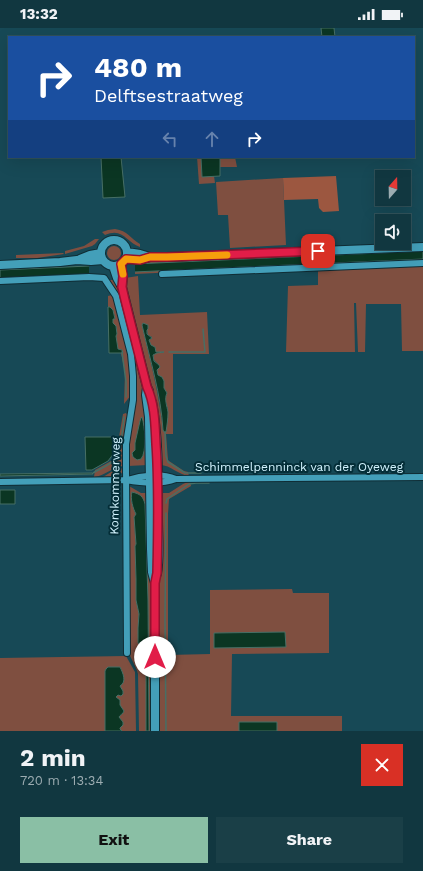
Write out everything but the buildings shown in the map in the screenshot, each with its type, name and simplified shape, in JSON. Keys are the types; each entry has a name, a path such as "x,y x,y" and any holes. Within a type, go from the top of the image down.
{"main road":[{"path":"0,265 77,260 116,263 140,254 150,257 167,257 423,247"},
{"path":"116,263 147,387 151,394 155,418 154,479 157,573 155,583 155,731"}],"street":[{"path":"162,274 423,263"},
{"name":"Komkommerweg","path":"0,281 81,277 104,278 116,296 131,354 133,376 133,400 126,444 127,653"},
{"name":"Schimmelpenninck van der Oyeweg","path":"0,482 126,480 137,477 169,482 176,479 423,477"}],"shaded area":[{"path":"321,28 334,28 335,36 322,36"},
{"path":"101,158 121,158 125,197 103,198"},
{"path":"197,158 201,158 202,177 214,176 215,183 199,184"},
{"path":"201,158 220,158 220,176 202,177"},
{"path":"220,158 235,158 237,167 220,167"},
{"path":"336,176 339,211 323,212 319,208 318,199 284,200 283,178"},
{"path":"283,178 286,245 230,248 228,215 218,215 216,182"},
{"path":"115,229 126,233 140,244 140,247 120,234 111,233 105,235 102,232"},
{"path":"95,239 99,239 92,246 65,254 65,251 84,246"},
{"path":"114,246 119,248 121,253 119,258 114,260 109,258 107,253 109,248"},
{"path":"423,251 135,264 135,262"},
{"path":"423,251 423,259 0,278 0,270"},
{"path":"64,254 37,258 16,258 16,255"},
{"path":"423,259 423,261 135,274 135,272"},
{"path":"423,265 423,351 402,351 401,304 366,304 365,352 358,352 356,303 354,303 355,352 286,352 288,286 318,285 318,271"},
{"path":"138,276 140,315 207,312 209,354 173,354 173,434 166,434 168,460 184,471 188,472 189,476 181,474 164,465 160,465 153,395 125,278","holes":["143,323 148,329 148,335 152,337 149,340 151,345 156,352 164,352 153,354 154,360 159,365 157,370 158,375 164,382 164,388 167,393 165,398 168,410 163,430 157,390 142,325"]},
{"path":"110,280 115,280 119,291 143,384 146,407 148,465 128,466 128,446 136,400 136,384"},
{"path":"112,295 130,364 131,395 124,404 125,373 121,353 123,353 121,349 118,349 115,336 117,333 116,326 112,319 115,318 113,310 108,307 108,296"},
{"path":"108,307 113,310 115,319 113,319 113,323 116,326 118,349 122,350 123,353 109,353"},
{"path":"143,323 148,325 147,334 152,338 149,340 151,345 155,347 156,352 164,352 153,355 154,361 160,367 157,370 158,375 162,377 164,381 164,388 167,393 166,400 168,415 166,432 163,430 158,390 142,325"},
{"path":"126,413 128,416 123,466 94,477 95,470 113,460 116,454 123,414"},
{"path":"142,417 145,432 145,445 143,456 141,459 137,460 133,457 132,453 135,450 135,443"},
{"path":"85,437 116,437 114,453 108,461 92,470 86,470"},
{"path":"123,468 119,476 103,477 116,469"},
{"path":"0,474 93,474 0,476"},
{"path":"190,481 191,486 169,499 168,655 210,654 210,590 292,589 293,593 329,593 329,653 232,654 231,716 342,716 342,731 277,731 277,722 239,722 239,731 159,731 158,593 160,493 169,493","holes":["285,632 285,647 215,633"]},
{"path":"129,486 141,493 147,493 151,591 152,731 149,731 148,600 145,504 131,501 135,513 136,600 139,614 138,643 140,645 136,656 146,672 146,731 139,731 138,674 129,652"},
{"path":"0,490 15,490 15,504 0,504"},
{"path":"132,492 141,496 145,504 148,600 149,731 146,731 146,672 136,656 140,645 138,643 139,614 136,600 136,544 134,517 136,514 132,503"},
{"path":"285,632 286,647 214,648 214,633"},
{"path":"126,656 135,672 136,731 122,731 120,729 123,725 119,718 121,707 116,697 122,674 120,667 108,667 105,671 105,731 0,731 0,658"},
{"path":"108,667 120,667 124,677 124,680 120,686 123,694 116,697 120,700 120,705 124,711 119,717 123,722 123,725 120,728 122,731 105,731 105,671"},
{"path":"239,722 277,722 277,731 239,731"}],"pier":[{"path":"135,262 135,273 89,275 89,264"}],"waterway":[{"path":"169,352 205,352 203,329"},
{"path":"122,352 126,382 126,397"},
{"path":"93,473 109,464 116,457 121,440 124,417"},
{"path":"165,432 166,456 168,462 185,473 201,473"},
{"path":"166,503 167,499 189,484 209,483"},
{"path":"166,513 166,731"}],"slow traffic":[{"path":"123,274 121,264 126,259 140,260 150,257 227,255"}],"route":[{"path":"155,657 155,583 158,549 155,418 151,394 147,387 122,287 123,276 121,264 126,259 140,260 150,257 318,251"}]}
